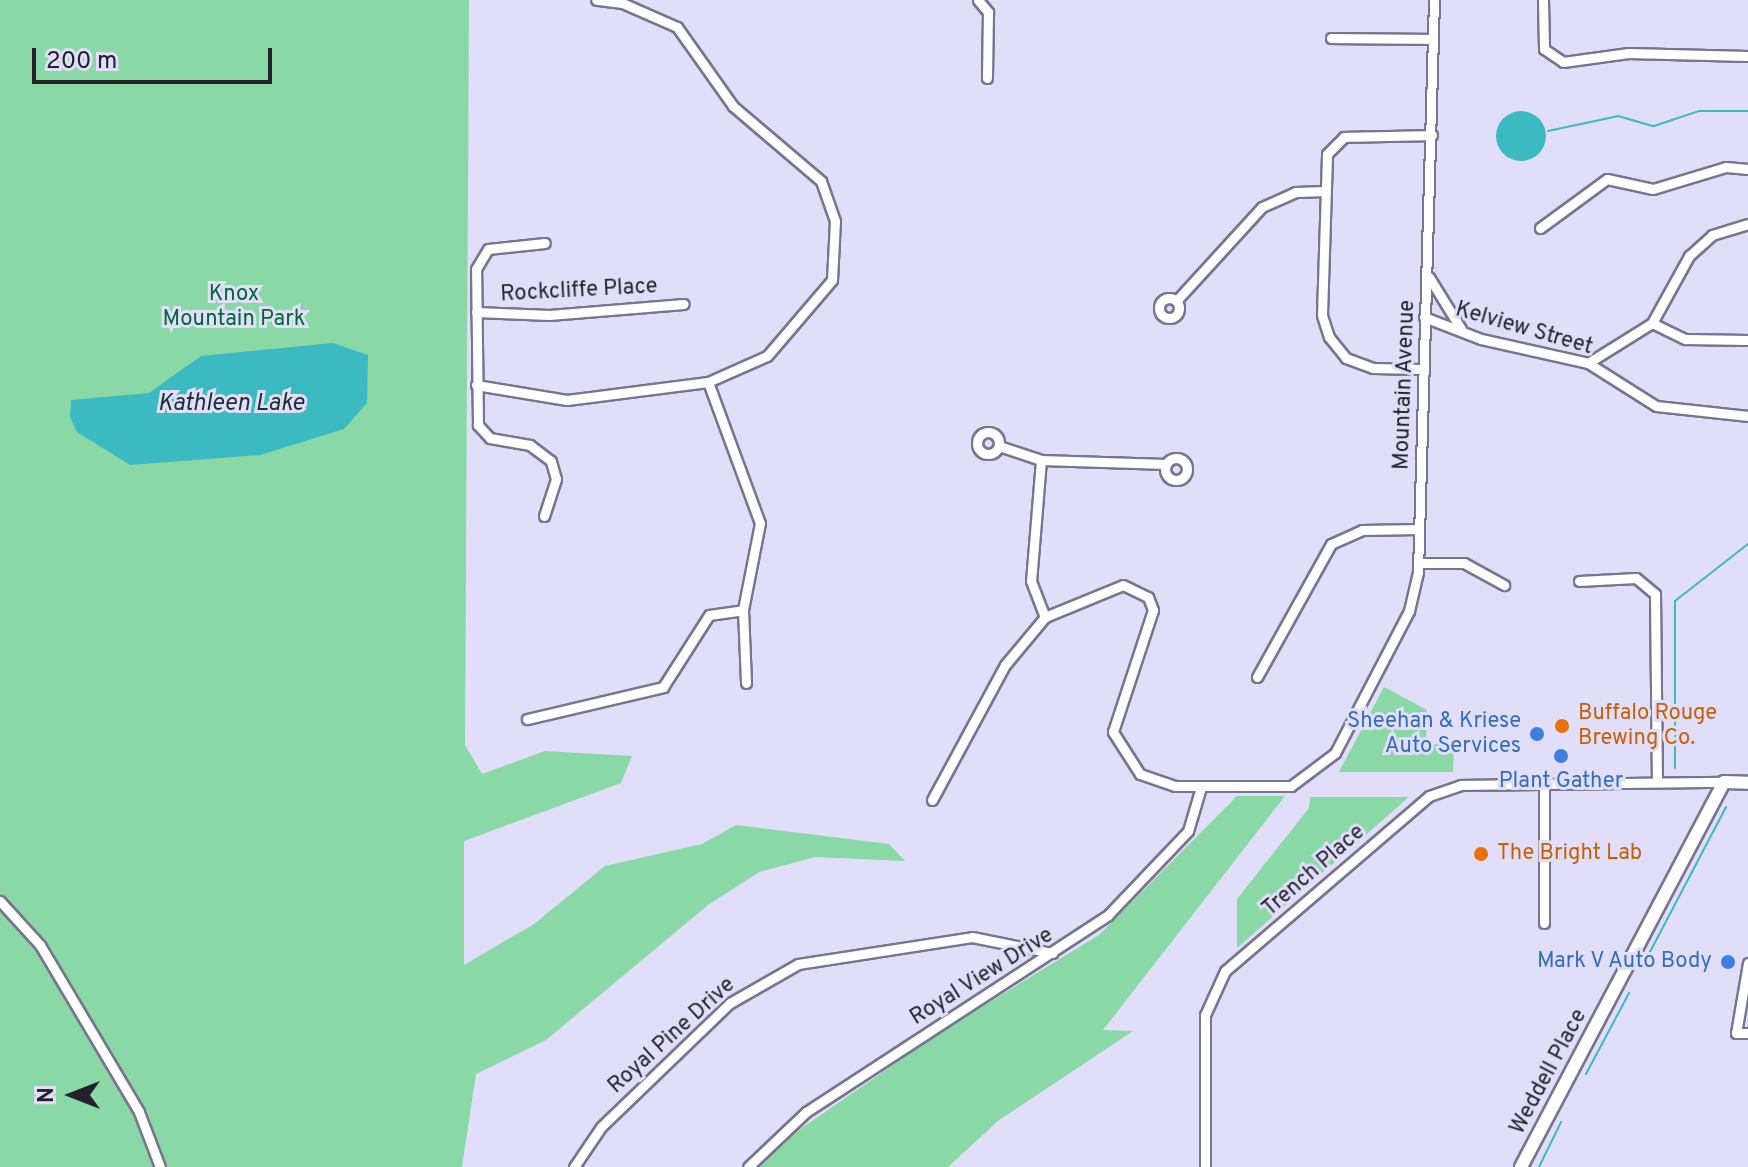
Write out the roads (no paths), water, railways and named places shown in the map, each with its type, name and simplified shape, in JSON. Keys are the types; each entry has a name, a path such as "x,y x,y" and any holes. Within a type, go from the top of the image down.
{"street":[{"path":"476,385 567,400 708,382 767,356 786,340 814,309 837,259 835,221 821,181 749,123 692,40 659,16 623,1 596,0"},
{"path":"978,0 988,12 987,78"},
{"name":"Mountain Avenue","path":"1201,787 1291,786 1335,753 1409,611 1418,563 1420,369 1427,274 1434,0"},
{"path":"1543,0 1544,49 1578,64 1622,54 1748,56"},
{"path":"1331,38 1433,39"},
{"path":"1420,369 1373,368 1346,358 1329,337 1322,315 1327,154 1344,137 1432,135"},
{"path":"1540,228 1607,179 1653,189 1726,167 1748,169"},
{"path":"1177,300 1262,207 1295,192 1326,191"},
{"path":"1588,363 1652,323 1689,256 1712,235 1748,224"},
{"path":"544,516 556,479 551,461 530,445 502,444 483,433 476,385 476,269 488,249 545,243"},
{"path":"1427,274 1462,331"},
{"name":"Rockcliffe Place","path":"476,312 549,315 684,304"},
{"name":"Kelview Street","path":"1424,317 1462,331 1588,363 1656,406 1748,416"},
{"path":"1652,323 1685,339 1748,340"},
{"path":"708,382 760,523 743,610 746,683"},
{"path":"999,446 1041,460 1166,464"},
{"path":"1041,460 1031,581 1045,617"},
{"path":"1257,677 1331,544 1362,530 1419,529"},
{"path":"1418,563 1464,563 1504,585"},
{"path":"1579,581 1636,578 1655,594 1657,782"},
{"path":"932,800 1005,665 1045,617 1123,585 1148,597 1151,625 1125,681 1113,732 1140,774 1156,784 1201,787"},
{"path":"527,719 663,687 709,615 743,610"},
{"path":"1724,782 1748,783"},
{"name":"Trench Place","path":"1205,1167 1205,1015 1237,961 1429,796 1472,785 1724,782"},
{"name":"Weddell Place","path":"1521,1167 1724,782"},
{"path":"1544,784 1544,923"},
{"name":"Royal View Drive","path":"748,1167 806,1112 1108,915 1188,831 1201,787"},
{"path":"0,901 40,945 139,1112 160,1167"},
{"name":"Royal Pine Drive","path":"574,1167 601,1127 730,1003 798,964 972,937 1052,953"},
{"path":"1748,963 1736,1033 1748,1033"}],"water":[{"path":"1521,111 1538,119 1546,136 1538,153 1521,161 1504,153 1496,136 1504,119"},
{"name":"Kathleen Lake","path":"333,343 368,355 367,403 344,429 260,455 130,465 77,432 70,417 71,400 149,393 201,356"}],"waterway":[{"path":"1548,131 1618,116 1654,126 1699,111 1748,111"},
{"path":"1675,768 1675,601 1748,544"},
{"path":"1641,969 1726,807"},
{"path":"1586,1074 1629,993"},
{"path":"1539,1167 1561,1122"}],"place":[{"name":"Buffalo Rouge Brewing Co.","path":"1562,726"},
{"name":"Sheehan & Kriese Auto Services","path":"1537,734"},
{"name":"Plant Gather","path":"1561,756"},
{"name":"The Bright Lab","path":"1481,854"},
{"name":"Mark V Auto Body","path":"1728,962"}],"park label":[{"name":"Knox Mountain Park","path":"234,306"}]}
